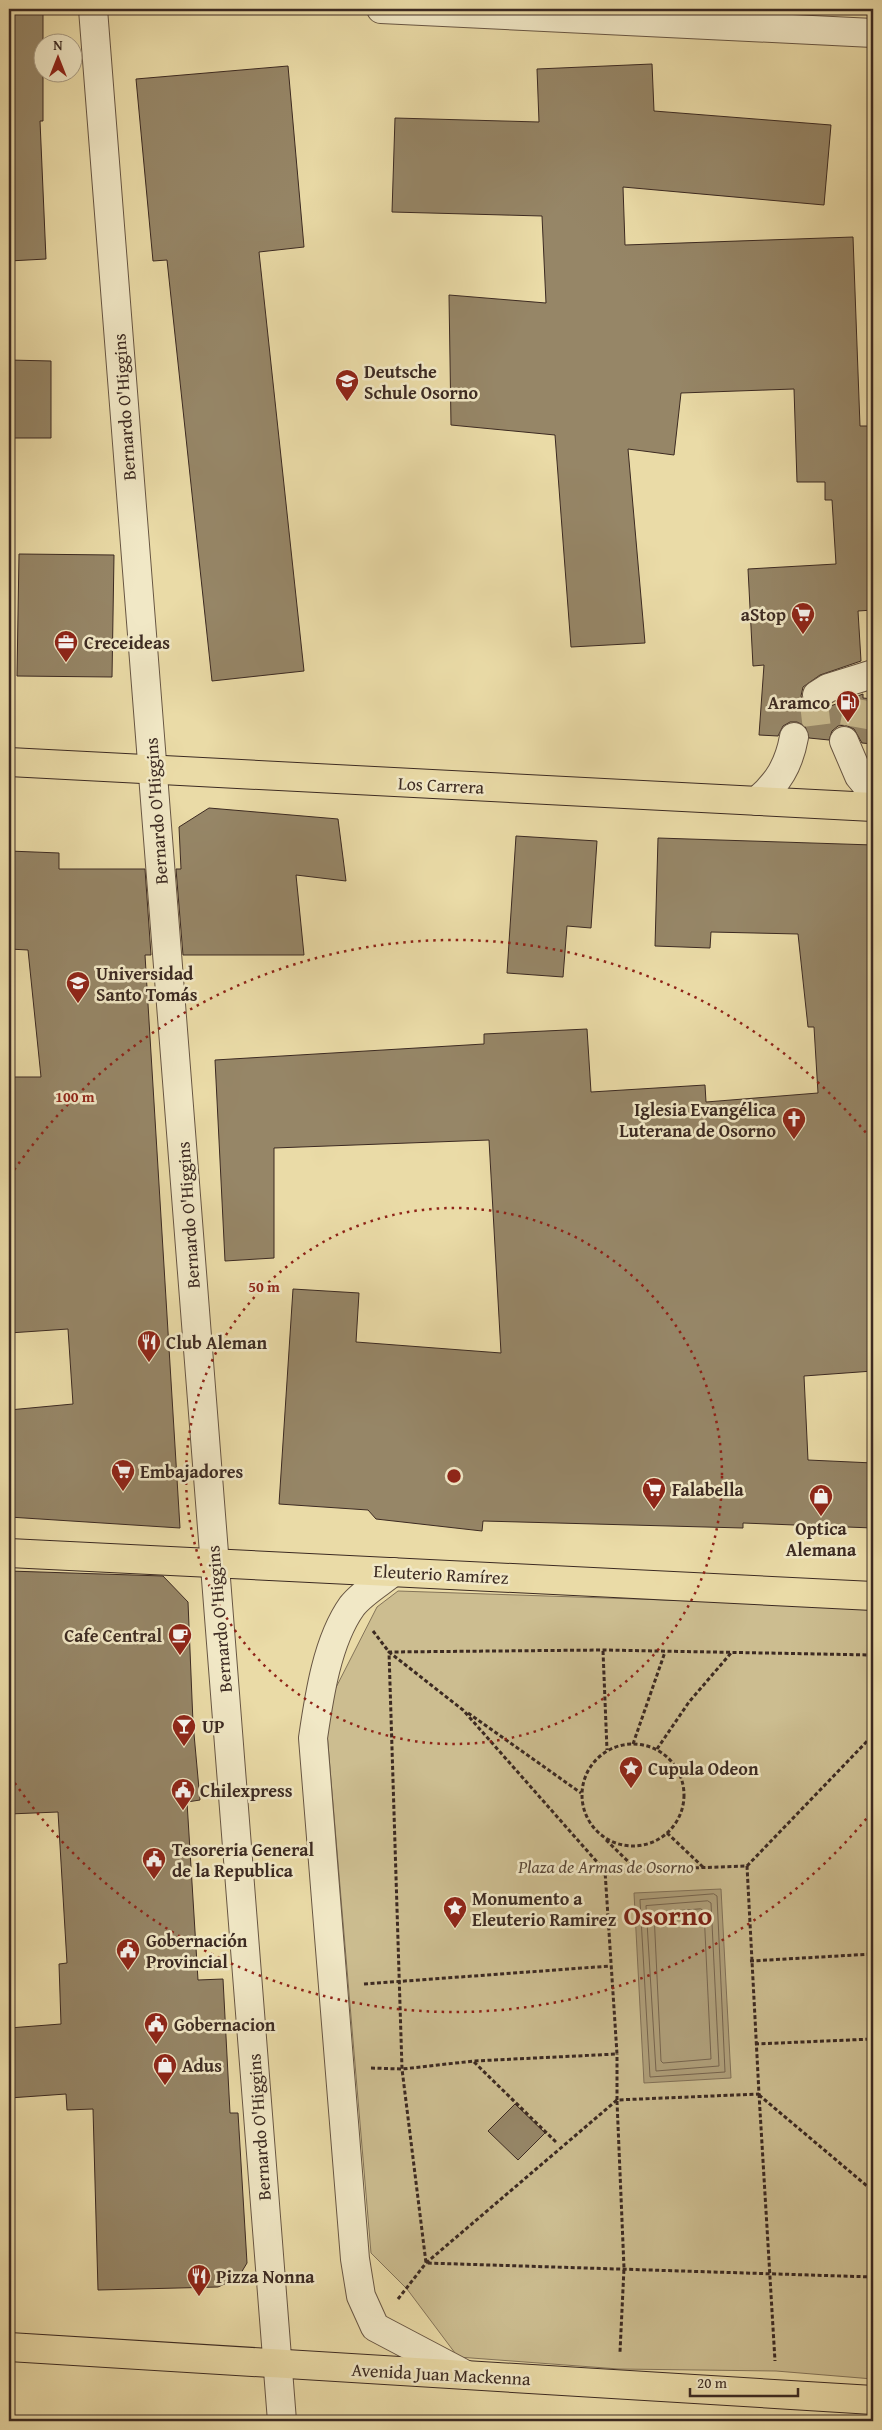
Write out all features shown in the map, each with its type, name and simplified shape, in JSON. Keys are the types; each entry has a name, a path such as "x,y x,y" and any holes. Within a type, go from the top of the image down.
{"main road":[{"name":"Los Carrera","path":"9,762 873,807"},
{"name":"Eleuterio Ramírez","path":"9,1553 873,1596"},
{"name":"Avenida Juan Mackenna","path":"9,2347 873,2400"}],"street":[{"name":"Bernardo O'Higgins","path":"93,9 282,2421"},
{"path":"381,9 873,33"},
{"path":"817,695 828,688 873,674"},
{"path":"757,801 781,776 789,760 794,737"},
{"path":"844,741 859,776 873,793"},
{"path":"393,1572 352,1606 337,1636 320,1688 313,1738 355,2259 361,2296 375,2327 466,2375"}],"path":[{"path":"603,1650 607,1750"},
{"path":"389,1652 603,1650 873,1656"},
{"path":"389,1652 463,1710 581,1793"},
{"path":"389,1652 402,2069 426,2263"},
{"path":"633,1744 664,1652"},
{"path":"657,1749 689,1702 731,1653"},
{"path":"463,1710 605,1871 617,2054 617,2100 624,2268 619,2360"},
{"path":"605,1871 747,1866 873,1735"},
{"path":"604,1838 620,1845 637,1846 654,1842 667,1833 678,1821 684,1805 684,1789 680,1773 670,1759 657,1749 633,1744 607,1750 594,1761 585,1776 581,1793 583,1811 591,1826 637,1870"},
{"path":"667,1833 703,1867"},
{"path":"747,1866 750,1961 776,2371"},
{"path":"750,1961 873,1954"},
{"path":"332,1985 399,1983 610,1966"},
{"path":"755,2044 873,2038"},
{"path":"338,2066 402,2069 474,2061 617,2054"},
{"path":"474,2061 557,2143"},
{"path":"406,2289 426,2263 617,2100 759,2094 873,2190"},
{"path":"426,2263 873,2277"}],"green space":[{"name":"Plaza de Armas de Osorno","path":"398,1591 873,1607 873,2379 776,2371 619,2369 458,2357 407,2289 371,2253 325,1709 377,1607"}],"water":[{"path":"721,1889 731,2078 644,2083 634,1893"}],"building":[{"path":"9,12 43,12 43,32 32,32 32,82 43,82 43,121 40,121 46,259 9,261"},
{"path":"652,64 654,111 831,125 824,205 623,187 625,245 853,237 860,426 870,426 873,610 858,611 861,661 820,675 803,687 801,696 809,709 817,711 863,694 863,698 873,699 873,744 862,743 854,729 845,725 838,726 832,731 829,740 809,738 805,726 797,722 790,722 783,726 778,736 759,735 764,665 753,666 748,569 836,564 832,500 825,500 825,482 797,482 794,389 681,393 674,455 628,449 645,643 571,647 555,435 451,425 449,295 546,303 542,216 392,212 395,118 539,122 537,69"},
{"path":"288,66 304,247 259,252 304,671 212,681 167,260 153,261 136,79"},
{"path":"9,360 51,361 51,438 9,438"},
{"path":"19,554 114,555 112,677 17,676"},
{"path":"209,808 338,819 346,881 296,875 304,955 183,955 176,869 181,869 179,827"},
{"path":"516,836 597,841 591,928 567,926 563,977 507,973"},
{"path":"658,838 873,845 873,1045 870,1045 873,1092 873,1371 804,1376 808,1460 873,1463 873,1528 743,1523 743,1528 483,1521 482,1531 376,1519 368,1510 279,1504 293,1289 359,1293 356,1342 501,1353 489,1140 274,1148 274,1258 225,1261 215,1060 484,1044 484,1034 587,1029 591,1092 705,1085 706,1102 818,1093 814,1027 808,1027 798,934 711,932 710,948 655,946"},
{"path":"9,851 59,853 59,869 145,869 151,955 145,955 180,1528 9,1517 9,1410 73,1404 68,1329 9,1333 9,1208 12,1208 9,1077 41,1077 28,950 9,949"},
{"path":"9,1571 163,1576 188,1602 193,1723 200,1800 187,1802 198,1980 223,1979 230,2113 238,2113 247,2263 238,2278 218,2287 98,2290 93,2109 67,2110 66,2094 9,2098 9,2028 61,2024 59,1964 67,1963 58,1812 9,1814"},
{"path":"515,2104 545,2133 518,2160 488,2131"}],"tunnel":[{"path":"801,713 834,709 873,716"}],"place":[{"name":"Deutsche Schule Osorno","path":"347,402"},
{"name":"aStop","path":"803,635"},
{"name":"Creceideas","path":"66,663"},
{"name":"Aramco","path":"848,723"},
{"name":"Universidad Santo Tomás","path":"78,1004"},
{"name":"Iglesia Evangélica Luterana de Osorno","path":"794,1140"},
{"name":"Club Aleman","path":"149,1363"},
{"name":"Embajadores","path":"123,1492"},
{"name":"Falabella","path":"654,1510"},
{"name":"Optica Alemana","path":"821,1517"},
{"name":"Cafe Central","path":"180,1656"},
{"name":"UP","path":"184,1747"},
{"name":"Cupula Odeon","path":"631,1789"},
{"name":"Chilexpress","path":"183,1811"},
{"name":"Tesoreria General de la Republica","path":"154,1880"},
{"name":"Monumento a Eleuterio Ramirez","path":"455,1929"},
{"name":"Gobernación Provincial","path":"128,1971"},
{"name":"Gobernacion","path":"156,2045"},
{"name":"Adus","path":"165,2086"},
{"name":"Pizza Nonna","path":"199,2297"}],"district":[{"name":"Osorno","path":"668,1914"}]}
